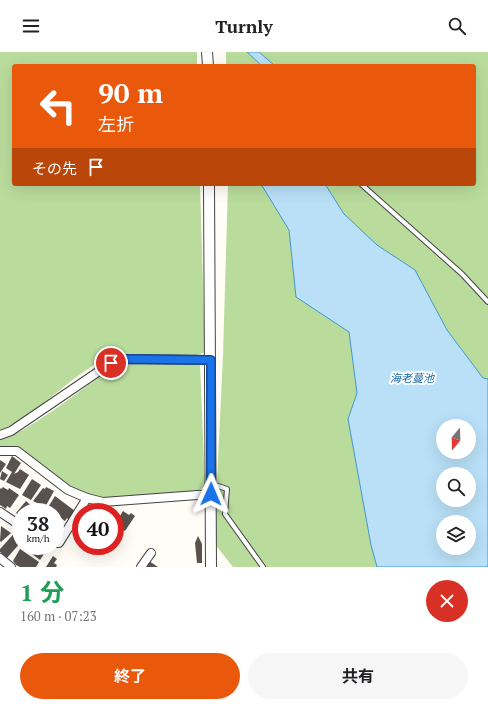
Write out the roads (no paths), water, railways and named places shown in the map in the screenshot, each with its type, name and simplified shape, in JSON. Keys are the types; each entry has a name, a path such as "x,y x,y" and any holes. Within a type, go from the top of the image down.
{"street":[{"path":"207,52 208,64"},
{"path":"209,186 212,489 211,567"},
{"path":"0,435 11,431 111,363 123,359 211,360"},
{"path":"0,450 17,451 68,490 87,498 103,502 212,489"},
{"path":"64,535 87,498"},
{"path":"0,512 12,520"},
{"path":"141,567 151,553"},
{"path":"0,558 11,567"}],"lane":[{"path":"363,186 462,274 488,302"},
{"path":"212,489 227,489 225,514 263,567"}],"water":[{"path":"247,52 259,52 273,64 260,64"},
{"name":"海老蔓池","path":"262,186 326,186 344,214 377,245 415,270 447,330 483,378 488,379 488,567 377,567 371,545 348,419 357,393 349,332 296,297 289,230"}]}
